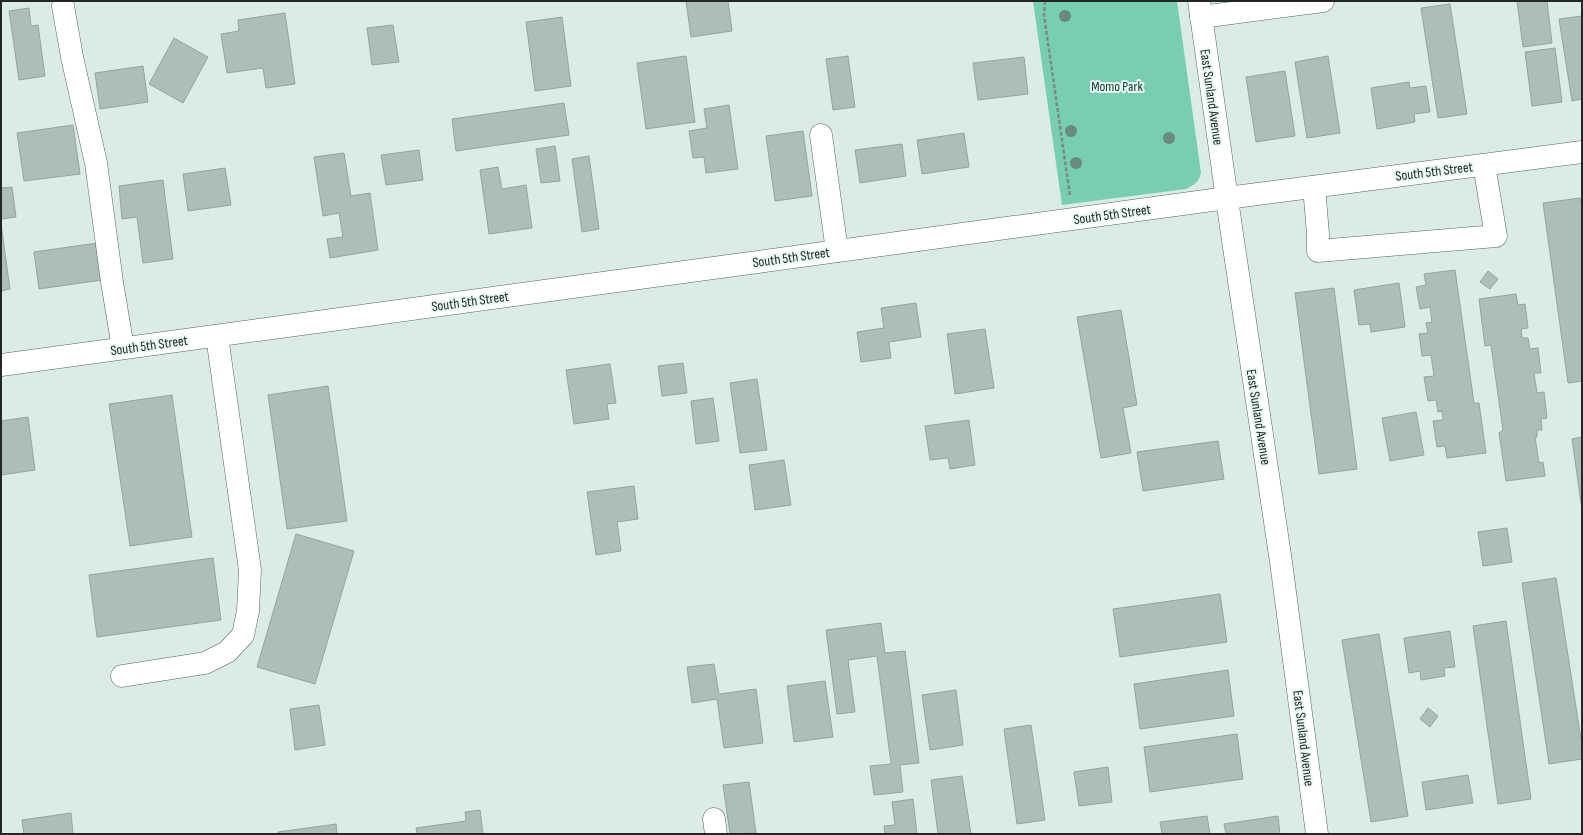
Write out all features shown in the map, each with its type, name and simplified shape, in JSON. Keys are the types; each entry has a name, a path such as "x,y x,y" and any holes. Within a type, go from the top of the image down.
{"street":[{"path":"1200,9 1323,1"},
{"path":"64,6 72,57 96,163 112,282 123,348"},
{"name":"East Sunland Avenue","path":"1200,9 1226,198 1281,562 1317,834"},
{"path":"821,135 837,251"},
{"name":"South 5th Street","path":"1,365 1226,198 1582,152"},
{"path":"1314,187 1318,251 1496,236 1484,165"},
{"path":"122,676 205,663 227,652 243,636 248,611 250,570 217,336"}],"path":[{"path":"1045,1 1044,15 1071,200"}],"green space":[{"name":"Momo Park","path":"1033,1 1177,1 1201,173 1196,183 1186,189 1062,205"}],"building":[{"path":"686,1 728,1 732,31 691,37"},
{"path":"1517,1 1547,1 1552,43 1523,47"},
{"path":"1450,4 1467,114 1438,118 1421,8"},
{"path":"29,8 31,26 38,25 45,76 19,80 9,11"},
{"path":"285,13 295,84 266,88 263,68 227,73 221,34 239,31 238,20"},
{"path":"1582,16 1582,99 1572,101 1559,19"},
{"path":"562,17 571,86 535,91 526,22"},
{"path":"393,25 399,62 372,65 367,28"},
{"path":"174,38 208,57 183,103 149,84"},
{"path":"1555,48 1562,102 1532,106 1525,52"},
{"path":"686,56 695,122 646,129 637,63"},
{"path":"848,56 855,107 833,110 826,59"},
{"path":"1328,56 1340,133 1307,138 1295,62"},
{"path":"1024,57 1028,94 978,100 973,63"},
{"path":"143,66 148,102 100,109 95,73"},
{"path":"1285,71 1295,136 1256,142 1246,77"},
{"path":"1409,82 1410,88 1426,86 1430,112 1414,114 1415,122 1377,129 1371,88"},
{"path":"564,103 569,135 456,151 452,119"},
{"path":"729,105 738,169 706,173 704,157 693,158 689,131 707,128 704,109"},
{"path":"73,125 80,174 24,181 17,133"},
{"path":"803,131 812,196 775,201 766,136"},
{"path":"964,133 969,167 922,174 917,140"},
{"path":"902,144 906,176 860,183 855,150"},
{"path":"555,146 560,181 541,183 536,149"},
{"path":"419,150 423,180 386,185 381,155"},
{"path":"344,153 351,196 370,193 378,250 330,258 327,239 343,237 339,213 323,216 314,157"},
{"path":"589,156 599,229 582,232 572,159"},
{"path":"498,167 502,189 526,185 532,228 489,234 480,170"},
{"path":"225,168 231,205 188,211 183,174"},
{"path":"163,180 173,259 143,263 137,217 122,219 119,186"},
{"path":"12,187 16,217 1,219 1,188"},
{"path":"1580,198 1582,210 1582,381 1568,383 1543,203"},
{"path":"1,224 10,289 1,291"},
{"path":"97,243 102,280 39,289 34,252"},
{"path":"1455,270 1474,403 1479,403 1486,453 1447,458 1445,446 1437,447 1433,421 1443,420 1442,411 1438,412 1436,400 1428,401 1424,377 1434,376 1431,355 1422,356 1419,334 1428,333 1426,323 1432,322 1430,307 1420,309 1416,287 1426,285 1424,274"},
{"path":"1488,271 1498,279 1490,289 1480,282"},
{"path":"1399,283 1405,327 1371,332 1370,324 1359,325 1354,290"},
{"path":"1334,288 1357,469 1319,474 1295,293"},
{"path":"1516,294 1518,305 1525,304 1528,328 1521,329 1522,338 1528,338 1530,349 1538,348 1541,373 1534,373 1537,393 1544,392 1547,418 1541,419 1542,430 1537,430 1537,437 1535,437 1539,463 1543,462 1545,476 1506,481 1499,433 1503,430 1491,345 1485,346 1479,299"},
{"path":"916,303 921,337 889,342 891,358 861,362 857,332 884,328 881,308"},
{"path":"1121,310 1137,405 1123,408 1131,453 1101,458 1077,317"},
{"path":"985,329 994,388 955,394 947,334"},
{"path":"683,363 687,393 662,396 658,366"},
{"path":"610,364 616,403 607,404 609,419 574,424 566,370"},
{"path":"757,379 767,450 740,453 730,383"},
{"path":"328,386 347,521 287,529 268,395"},
{"path":"172,395 192,537 130,546 109,404"},
{"path":"713,398 719,441 696,444 691,401"},
{"path":"1416,412 1424,455 1390,461 1382,418"},
{"path":"28,417 35,470 1,475 1,421"},
{"path":"969,420 975,465 950,469 948,458 930,460 925,426"},
{"path":"1582,437 1582,510 1572,439"},
{"path":"1218,441 1224,479 1143,491 1137,452"},
{"path":"784,460 791,505 755,510 749,465"},
{"path":"634,486 638,519 617,522 621,551 596,555 587,492"},
{"path":"1507,528 1512,562 1483,566 1478,532"},
{"path":"296,534 354,551 315,684 257,667"},
{"path":"213,558 221,620 97,637 89,575"},
{"path":"1556,578 1582,746 1582,759 1549,764 1522,583"},
{"path":"1220,594 1227,642 1120,657 1113,609"},
{"path":"1506,621 1531,799 1498,804 1473,626"},
{"path":"881,623 885,653 905,651 919,763 900,765 903,792 874,795 870,766 891,764 877,656 848,660 855,712 837,714 826,630"},
{"path":"1450,631 1455,667 1444,668 1445,676 1421,680 1420,671 1409,673 1404,638"},
{"path":"1379,634 1408,816 1371,822 1342,640"},
{"path":"714,664 719,694 756,689 763,743 724,748 717,699 692,703 687,667"},
{"path":"1228,670 1234,716 1140,729 1134,684"},
{"path":"825,681 833,737 794,742 787,686"},
{"path":"956,690 963,745 930,750 922,695"},
{"path":"319,705 325,745 295,750 290,709"},
{"path":"1428,708 1438,716 1430,727 1420,719"},
{"path":"1031,725 1045,820 1017,824 1004,729"},
{"path":"1237,734 1243,779 1150,792 1144,747"},
{"path":"1108,767 1112,802 1079,806 1074,772"},
{"path":"1468,775 1473,803 1426,810 1422,782"},
{"path":"962,776 971,834 938,834 931,780"},
{"path":"749,782 756,833 730,834 723,785"},
{"path":"913,799 917,834 885,834 884,826 895,825 892,802"},
{"path":"480,810 483,834 417,834 416,828 466,821 465,812"},
{"path":"71,813 73,834 24,834 22,820"},
{"path":"1207,816 1210,834 1162,834 1160,822"},
{"path":"1278,816 1280,834 1226,834 1224,824"},
{"path":"336,824 337,834 278,834 278,832"}]}
